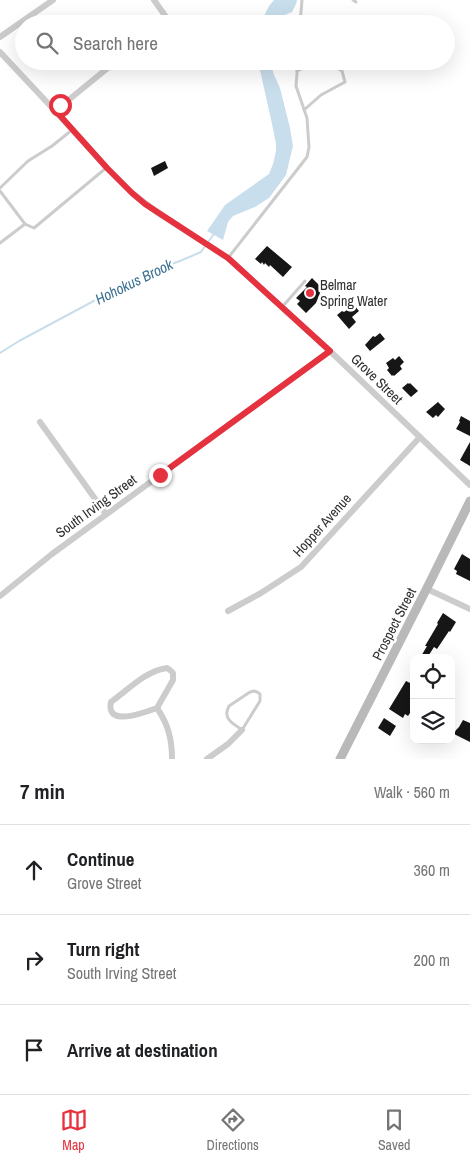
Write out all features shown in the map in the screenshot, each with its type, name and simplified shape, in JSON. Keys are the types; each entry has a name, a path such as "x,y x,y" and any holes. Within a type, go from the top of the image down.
{"main road":[{"name":"Prospect Street","path":"340,759 470,500"}],"street":[{"path":"32,15 53,0"},
{"path":"154,0 165,15"},
{"path":"0,37 15,27"},
{"name":"Grove Street","path":"0,52 15,68"},
{"name":"Grove Street","path":"17,70 132,193 145,204 228,258 330,351 470,485"},
{"path":"55,110 106,70"},
{"name":"South Irving Street","path":"0,596 52,554 330,351"},
{"path":"40,422 106,514"},
{"name":"Hopper Avenue","path":"228,611 301,567 420,437"},
{"path":"427,589 470,609"},
{"path":"167,668 173,673 173,680 157,708 128,717 115,715 110,708 111,702 144,677 167,668"},
{"path":"157,708 167,725 170,735 172,759"},
{"path":"206,759 228,744 242,730"}],"lane":[{"path":"301,15 302,0"},
{"path":"228,258 307,156 309,147 307,118 296,86 297,72 301,70"},
{"path":"304,110 321,95 345,82 342,70"},
{"path":"72,130 52,146 28,161 0,190 24,224 34,228 107,168"},
{"path":"0,243 24,224"},
{"path":"282,307 305,281"},
{"path":"250,692 257,692 261,698 260,701 242,730 227,718 227,710 229,706 250,692"}],"water":[{"path":"274,0 297,0 292,12 285,15 264,15"},
{"path":"260,70 273,70 280,88 290,128 293,146 286,175 269,198 255,207 233,216 228,222 223,240 207,231 225,205 269,174 273,164 276,144"}],"building":[{"path":"165,161 168,168 154,176 151,168"},
{"path":"267,246 292,267 283,277 270,265 269,267 262,262 261,264 255,259"},
{"name":"Belmar Spring Water","path":"312,278 322,288 316,303 306,313 297,304 300,301 296,298 307,287 305,286"},
{"path":"354,305 359,311 352,317 356,322 349,329 337,315"},
{"path":"380,333 385,339 370,351 365,345 373,336 375,337"},
{"path":"399,356 404,362 400,366 402,369 392,376 387,370 389,368 386,363 393,358 395,360"},
{"path":"408,383 418,391 411,397 402,388"},
{"path":"438,402 445,409 438,417 436,415 433,418 426,412"},
{"path":"461,416 470,421 470,436 456,429"},
{"path":"470,442 470,466 460,460"},
{"path":"462,554 470,559 470,581 456,574 457,571 454,569"},
{"path":"443,613 456,622 437,649 434,647 430,654 422,654 438,624"},
{"path":"406,681 410,683 410,713 408,716 405,714 403,718 389,709"},
{"path":"384,718 396,726 390,736 378,728"},
{"path":"463,720 470,723 470,742 455,734"}],"waterway":[{"name":"Hohokus Brook","path":"208,242 214,234"},
{"name":"Hohokus Brook","path":"0,353 146,273 201,252 205,246"}],"place":[{"name":"Belmar Spring Water","path":"310,293"}],"route":[{"path":"60,105 55,110 132,193 145,204 228,258 330,351 160,475"}]}
